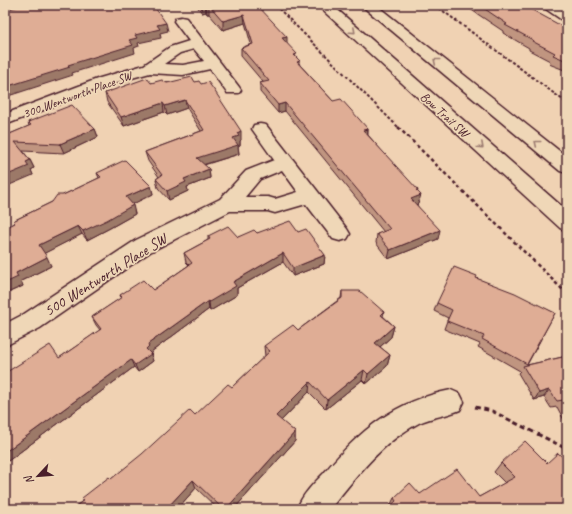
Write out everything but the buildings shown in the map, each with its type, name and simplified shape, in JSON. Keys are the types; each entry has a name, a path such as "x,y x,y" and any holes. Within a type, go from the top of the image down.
{"main road":[{"name":"Bow Trail SW","path":"324,5 567,223"},
{"path":"368,5 567,167"},
{"path":"547,5 567,17"}],"street":[{"path":"181,20 232,90"},
{"name":"300 Wentworth Place SW","path":"149,68 169,53 198,43"},
{"name":"300 Wentworth Place SW","path":"5,120 105,81 149,68 183,70 213,64"},
{"path":"260,129 340,234"},
{"name":"500 Wentworth Place SW","path":"5,336 32,321 143,246 227,204 253,175 284,162"},
{"name":"500 Wentworth Place SW","path":"227,204 268,204 275,206 310,195"},
{"path":"311,509 364,448 386,430 412,414 438,403 451,402"}],"path":[{"path":"275,5 567,294"},
{"path":"435,5 567,103"},
{"path":"451,402 492,411 567,449"}]}
